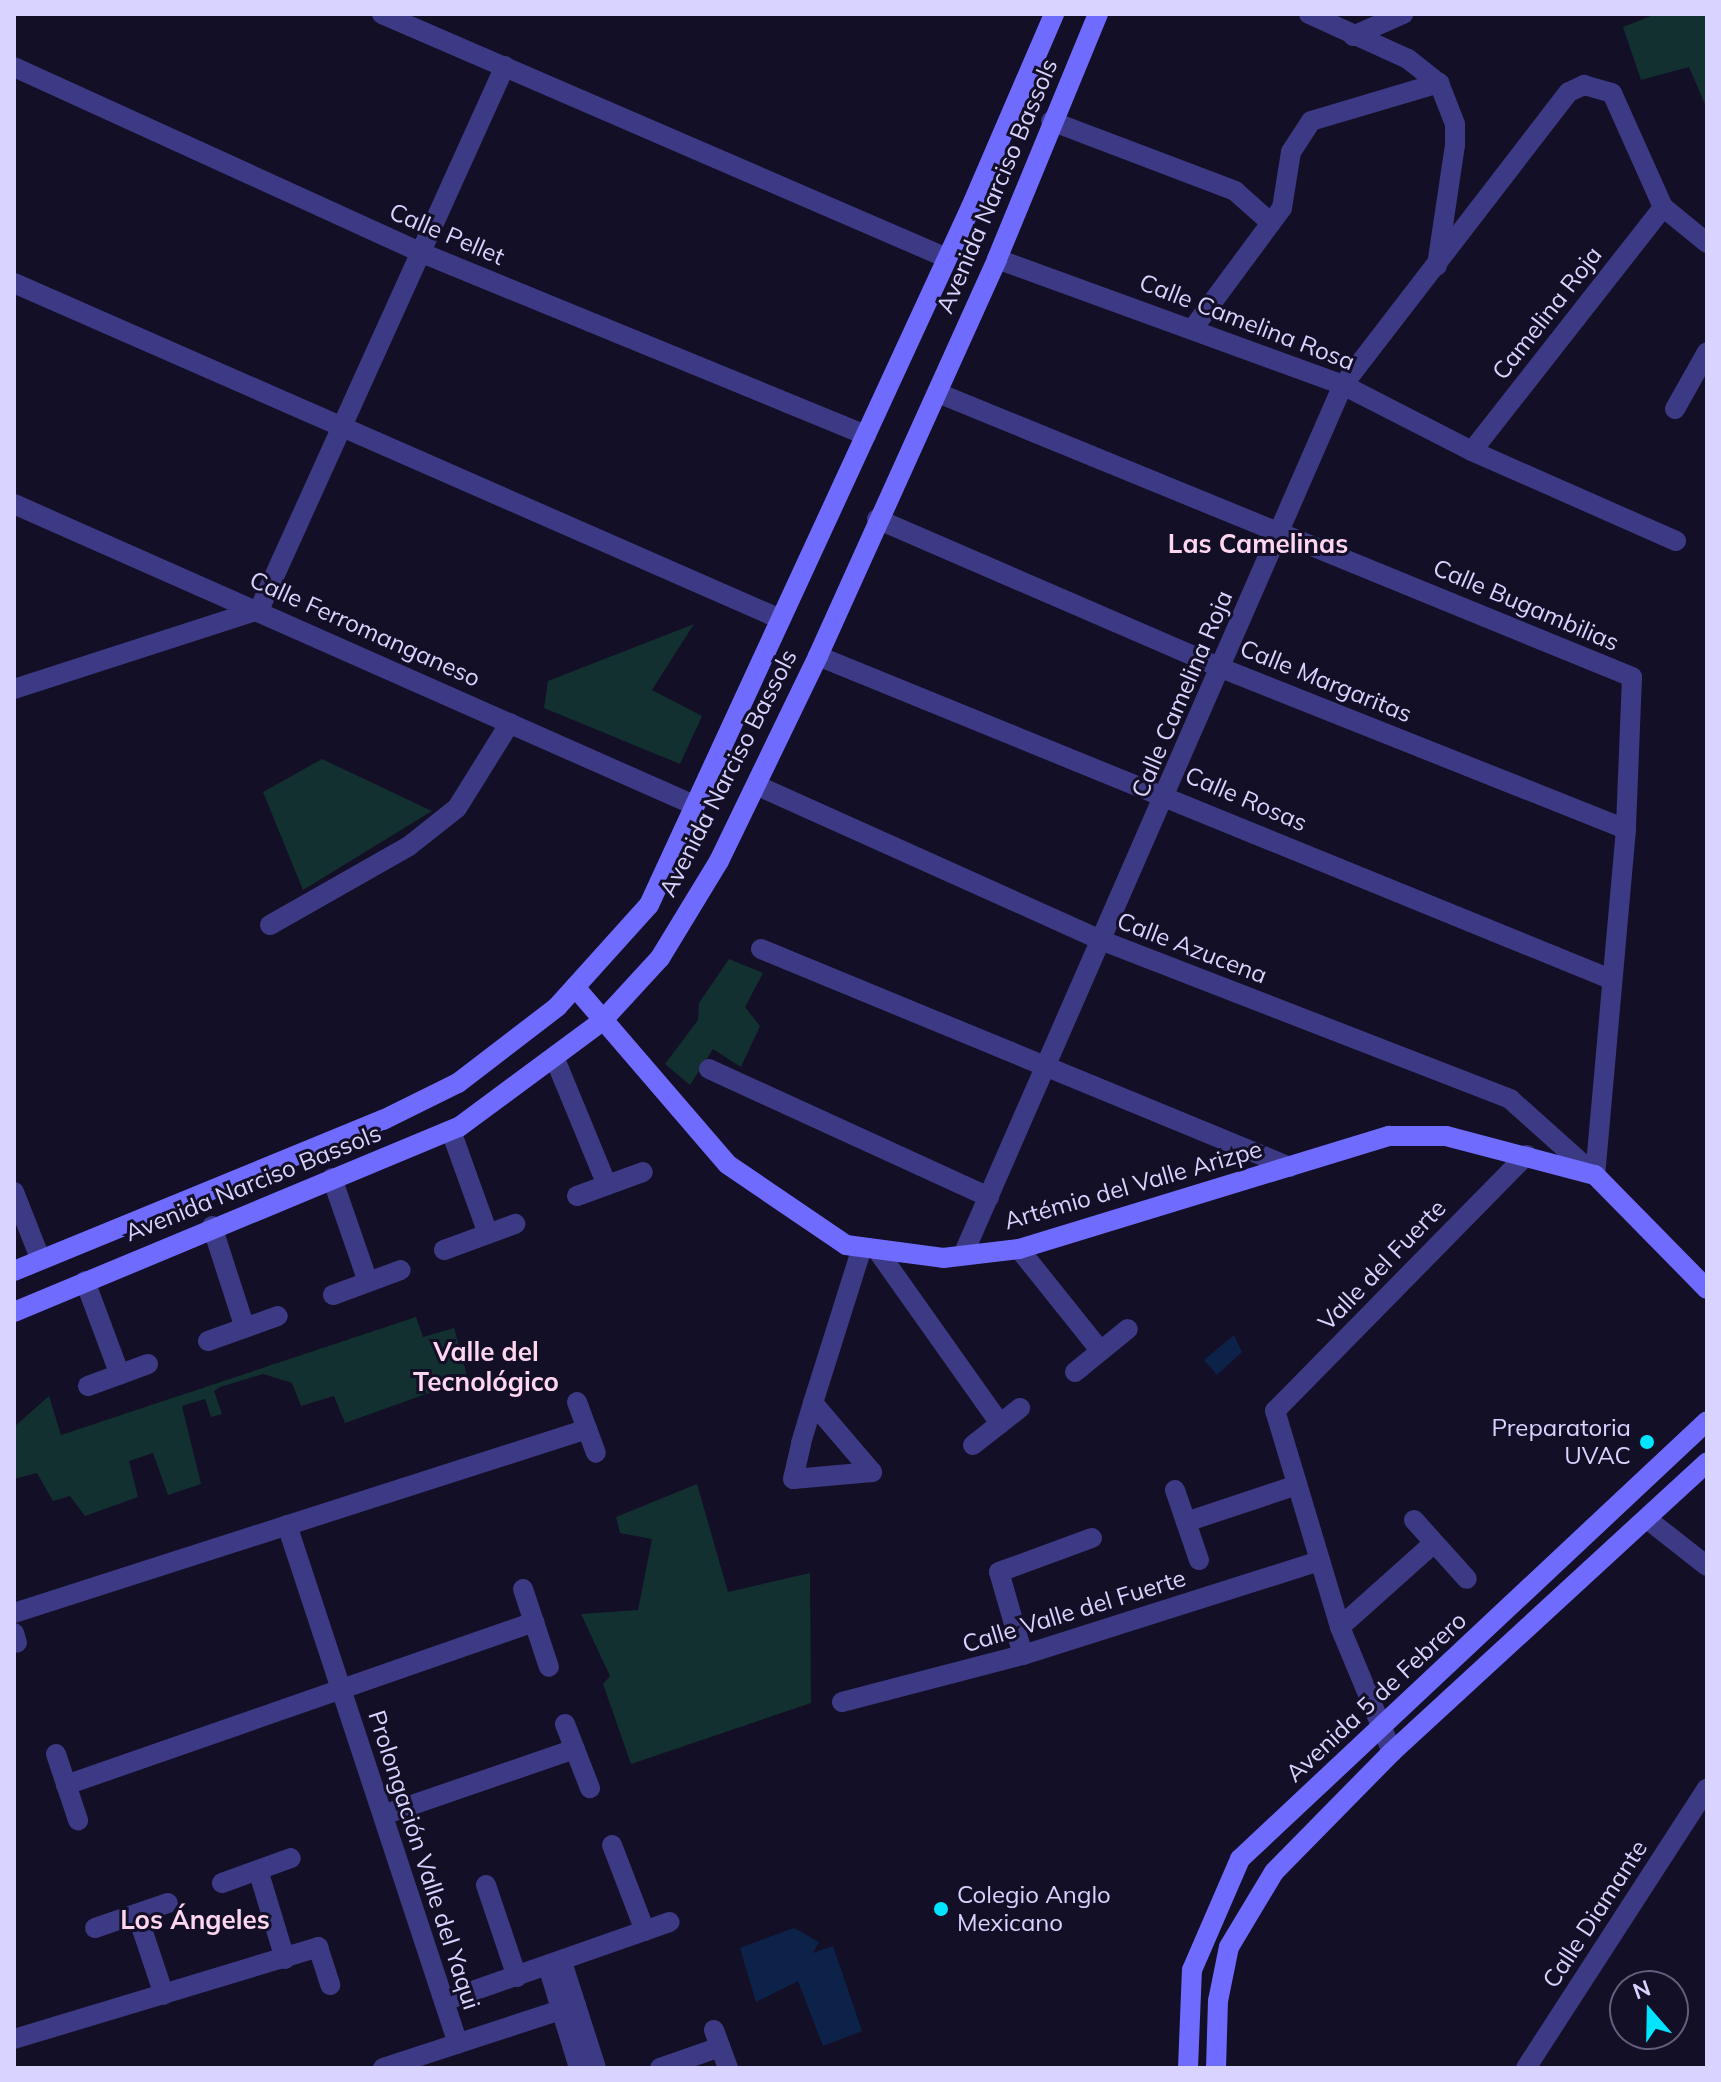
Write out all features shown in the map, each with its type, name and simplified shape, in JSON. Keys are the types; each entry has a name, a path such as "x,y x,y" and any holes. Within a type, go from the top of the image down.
{"street":[{"path":"382,14 947,258"},
{"name":"Avenida Narciso Bassols","path":"14,1271 383,1120 458,1083 575,987 649,905 947,258 1054,14"},
{"name":"Avenida Narciso Bassols","path":"14,1312 212,1226 451,1131 555,1059 602,1021 660,958 756,785 818,656 877,519 938,393 997,259 1051,121 1098,14"},
{"path":"1309,14 1408,59 1439,83 1455,124 1455,145 1436,270"},
{"path":"1353,36 1403,14"},
{"path":"14,689 259,610 344,429 505,66"},
{"name":"Calle Pellet","path":"14,67 422,253 866,435"},
{"path":"1194,327 1282,208 1291,152 1311,121 1415,96 1439,83"},
{"name":"Calle Camelina Roja","path":"963,1255 1049,1067 1343,385 1436,270 1569,92 1584,85 1612,93 1663,207"},
{"path":"1051,121 1248,197 1271,223"},
{"path":"1663,207 1707,243"},
{"name":"Camelina Roja","path":"1472,451 1663,207"},
{"name":"Calle Camelina Rosa","path":"997,259 1194,327 1343,385 1472,451 1676,541"},
{"path":"14,283 780,619"},
{"path":"1675,409 1707,352"},
{"name":"Calle Bugambilias","path":"938,393 1632,677 1626,829 1608,978 1595,1175"},
{"name":"Calle Ferromanganeso","path":"14,504 694,805"},
{"name":"Calle Margaritas","path":"877,519 1221,668 1626,829"},
{"name":"Calle Rosas","path":"818,656 1167,794 1608,978"},
{"path":"270,925 409,846 457,808 510,723"},
{"name":"Calle Azucena","path":"756,785 1103,941 1510,1099 1595,1175"},
{"path":"761,949 1290,1167"},
{"name":"Artémio del Valle Arizpe","path":"575,987 727,1164 790,1212 870,1249 963,1255 1019,1249 1389,1136 1446,1136 1595,1175 1707,1289"},
{"path":"555,1059 607,1185"},
{"path":"709,1069 989,1197"},
{"path":"451,1131 488,1234"},
{"name":"Valle del Fuerte","path":"1297,1485 1275,1411 1527,1155"},
{"path":"577,1196 643,1172"},
{"path":"332,1178 368,1282"},
{"path":"14,1192 40,1258"},
{"path":"444,1250 515,1224"},
{"path":"212,1226 245,1328"},
{"path":"813,1403 870,1249"},
{"path":"870,1249 1000,1424"},
{"path":"1019,1249 1100,1350"},
{"path":"333,1295 401,1270"},
{"path":"85,1281 120,1375"},
{"path":"208,1341 278,1316"},
{"path":"1075,1372 1128,1329"},
{"path":"88,1386 148,1364"},
{"path":"577,1402 596,1453"},
{"path":"973,1445 1020,1408"},
{"name":"Avenida 5 de Febrero","path":"1188,2068 1192,1970 1240,1859 1707,1421"},
{"path":"14,1613 587,1429"},
{"path":"1216,2068 1218,2001 1229,1947 1274,1872 1392,1752 1707,1462"},
{"path":"1186,1522 1297,1485 1340,1627 1392,1752"},
{"path":"1175,1490 1199,1560"},
{"path":"1647,1519 1707,1566"},
{"path":"1414,1520 1467,1579"},
{"name":"Prolongación Valle del Yaqui","path":"287,1525 458,2044"},
{"path":"1023,1655 999,1572 1092,1538"},
{"path":"1340,1627 1434,1543"},
{"name":"Calle Valle del Fuerte","path":"842,1702 1023,1655 1319,1561"},
{"path":"523,1589 549,1667"},
{"name":"Prolongación Valle del Yaqui","path":"66,1785 341,1692 534,1622"},
{"path":"565,1724 590,1788"},
{"path":"383,1815 575,1749"},
{"path":"56,1754 78,1820"},
{"name":"Calle Diamante","path":"1526,2068 1707,1788"},
{"path":"612,1845 645,1931"},
{"path":"222,1883 291,1858"},
{"path":"258,1870 285,1959"},
{"path":"486,1885 517,1977"},
{"path":"95,1928 168,1903"},
{"path":"137,1914 164,1995"},
{"path":"444,2001 670,1922"},
{"path":"14,2039 318,1947 330,1985"},
{"path":"555,1964 569,2007 596,2068"},
{"path":"383,2068 569,2007"},
{"path":"569,2007 579,2068"},
{"path":"660,2068 717,2038 728,2068"}],"green space":[{"path":"1656,14 1707,14 1707,109 1689,67 1641,80 1623,27"},
{"path":"694,624 652,690 702,716 680,764 544,708 548,681"},
{"path":"322,759 432,811 303,890 263,792"},
{"path":"729,959 763,973 745,1007 760,1026 741,1067 713,1049 690,1085 665,1064 698,1020 699,1003"},
{"path":"416,1317 423,1337 454,1328 468,1379 345,1423 334,1396 301,1406 292,1383 263,1374 220,1387 214,1391 222,1414 211,1417 205,1399 182,1406 201,1484 168,1495 153,1453 129,1461 138,1497 85,1516 70,1496 53,1501 37,1473 14,1479 14,1427 49,1396 61,1435"},
{"path":"697,1484 728,1592 810,1573 811,1703 631,1764 603,1684 610,1676 581,1614 638,1610 652,1539 620,1533 616,1517"}],"water":[{"path":"1234,1335 1242,1352 1217,1375 1204,1360"},
{"path":"794,1928 819,1942 813,1953 833,1946 862,2031 823,2046 798,1981 756,2002 740,1948"}],"place":[{"name":"Preparatoria UVAC","path":"1647,1442"},
{"name":"Colegio Anglo Mexicano","path":"941,1909"}],"district":[{"name":"Las Camelinas","path":"1258,544"},
{"name":"Valle del Tecnológico","path":"486,1367"},
{"name":"Los Ángeles","path":"195,1920"}]}
